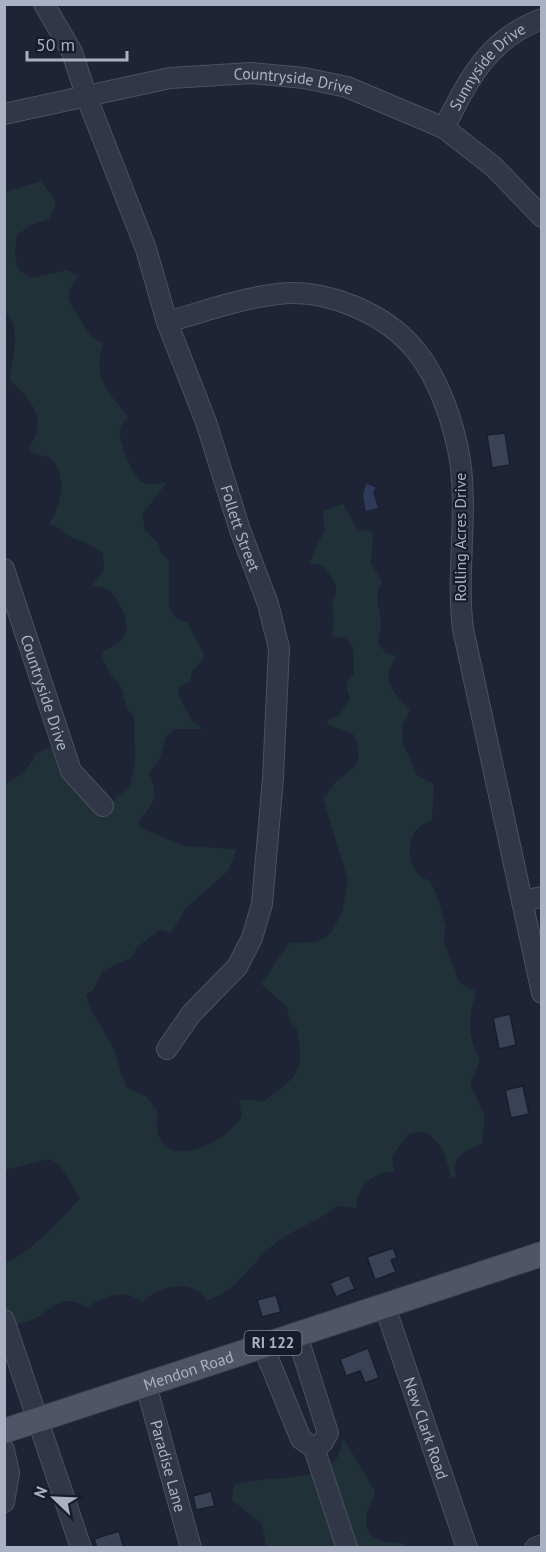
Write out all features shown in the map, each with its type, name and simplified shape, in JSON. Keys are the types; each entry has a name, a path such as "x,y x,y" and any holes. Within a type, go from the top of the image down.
{"main road":[{"name":"Mendon Road","path":"4,1431 542,1254"}],"street":[{"name":"Follett Street","path":"44,4 72,52 87,98 146,249 167,322 206,422 240,530 268,604 279,648 273,778 262,904 252,938 237,967 191,1014 167,1049"},
{"name":"Sunnyside Drive","path":"444,128 489,52 505,37 542,19"},
{"name":"Countryside Drive","path":"4,114 87,98 170,78 251,73 304,78 347,87 444,128 494,167 542,217"},
{"name":"Rolling Acres Drive","path":"167,322 279,293 319,294 348,303 382,323 415,349 431,373 452,427 460,459 462,494 459,596 463,629 498,799 542,993"},
{"name":"Countryside Drive","path":"4,569 72,771 103,806"},
{"path":"522,900 542,897"},
{"name":"New Clark Road","path":"385,1307 467,1548"},
{"path":"4,1320 81,1548"},
{"path":"297,1335 328,1433 323,1442 315,1448"},
{"path":"263,1346 302,1439 315,1448 347,1548"},
{"name":"Paradise Lane","path":"146,1385 191,1548"},
{"path":"4,1450 9,1473 4,1502"},
{"path":"535,1548 542,1545"}],"shaded area":[{"path":"41,181 56,202 50,219 31,225 17,235 15,254 18,269 31,278 67,270 78,276 69,293 70,301 88,332 103,344 99,366 104,384 128,417 120,429 121,441 127,458 134,474 142,482 158,484 167,482 142,515 145,530 158,543 162,554 169,561 169,608 177,619 188,623 204,654 204,658 192,672 190,681 179,687 178,694 192,721 204,729 175,729 166,736 160,758 149,773 154,788 154,800 138,823 142,828 184,846 237,849 228,871 186,908 171,933 160,930 137,947 131,958 102,971 94,989 86,995 92,1012 113,1047 126,1087 147,1097 158,1112 158,1132 164,1144 174,1150 188,1151 203,1147 232,1128 242,1116 239,1099 264,1101 297,1071 300,1058 297,1029 292,1026 286,1006 261,984 289,943 316,942 330,934 342,913 348,880 323,798 336,782 351,770 359,755 353,734 330,726 326,721 339,715 350,699 346,684 354,673 353,647 345,638 332,636 334,622 332,604 336,594 336,585 324,566 309,563 325,532 323,511 343,504 357,529 373,532 371,564 382,581 377,599 381,623 378,643 386,653 397,656 389,673 389,679 390,685 410,711 402,724 403,744 417,775 434,784 432,821 424,824 413,835 411,859 418,874 429,881 435,890 446,927 444,941 458,981 476,992 470,1027 480,1061 470,1084 485,1116 482,1144 460,1155 455,1164 456,1177 451,1177 445,1156 435,1140 423,1131 409,1134 392,1156 394,1172 379,1175 367,1182 357,1200 356,1208 337,1206 322,1217 284,1237 219,1296 207,1301 201,1293 193,1289 175,1287 157,1292 142,1303 136,1298 122,1295 100,1300 88,1308 68,1301 58,1304 34,1319 9,1327 5,1307 5,1263 36,1243 80,1198 60,1166 50,1159 5,1170 5,784 24,771 36,753 68,741 82,772 110,804 130,785 135,763 134,717 127,709 120,684 110,675 102,656 104,651 116,644 126,633 125,618 121,606 112,593 102,587 90,587 104,570 103,553 49,524 60,500 60,473 50,458 33,453 29,448 35,438 37,428 35,411 31,403 10,381 15,335 14,326 5,312 5,192"},
{"path":"344,1439 375,1491 366,1523 371,1535 389,1543 404,1543 404,1547 266,1547 262,1524 232,1500 234,1485 315,1473 335,1461"}],"water":[{"path":"366,484 375,487 373,493 378,508 366,511 363,495"}],"building":[{"path":"505,433 510,465 492,468 487,435"},
{"path":"510,1014 516,1045 499,1049 493,1018"},
{"path":"523,1086 529,1114 511,1118 505,1090"},
{"path":"393,1248 397,1258 391,1260 396,1272 375,1280 367,1257"},
{"path":"349,1275 355,1289 336,1297 330,1283"},
{"path":"276,1295 281,1312 262,1317 257,1300"},
{"path":"368,1348 379,1378 365,1383 360,1371 346,1376 340,1359"},
{"path":"211,1491 215,1506 196,1510 193,1496"},
{"path":"119,1531 124,1548 97,1548 94,1539"}]}
